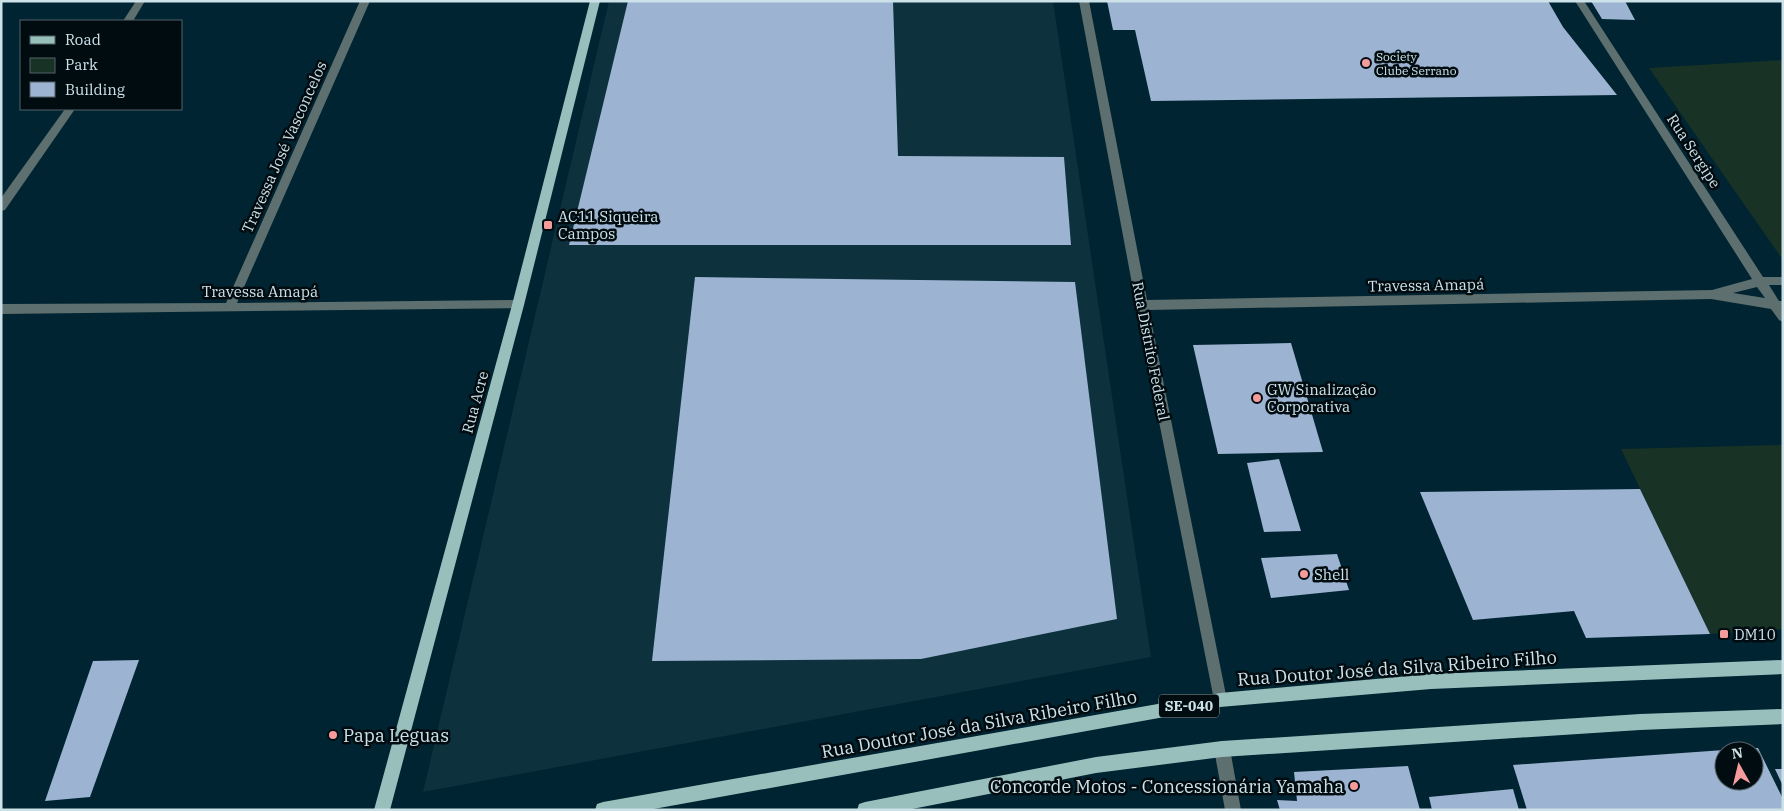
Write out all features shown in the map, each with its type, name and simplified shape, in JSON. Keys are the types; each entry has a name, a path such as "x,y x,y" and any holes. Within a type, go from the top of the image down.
{"main road":[{"name":"Rua Acre","path":"382,810 518,305 595,1"},
{"name":"Rua Doutor José da Silva Ribeiro Filho","path":"603,810 1220,700 1303,690 1543,675 1783,668"},
{"path":"865,810 1096,765 1222,749 1640,722 1783,716"}],"street":[{"path":"129,20 142,1"},
{"name":"Travessa José Vasconcelos","path":"230,306 365,1"},
{"name":"Rua Distrito Federal","path":"1084,1 1220,700"},
{"name":"Rua Sergipe","path":"1579,1 1779,306 1783,317"},
{"path":"1,207 69,110"},
{"name":"Travessa Amapá","path":"1711,294 1761,281 1783,281"},
{"name":"Travessa Amapá","path":"1142,305 1711,294 1779,306"},
{"name":"Travessa Amapá","path":"1,309 518,305"},
{"path":"1222,749 1233,810"}],"shaded area":[{"path":"609,1 1053,1 1151,657 423,792"}],"green space":[{"path":"1783,60 1783,260 1649,68"},
{"path":"1783,445 1783,629 1710,634 1621,449"}],"building":[{"path":"628,1 893,1 898,156 1064,157 1071,245 569,245"},
{"name":"Society Clube Serrano","path":"1107,1 1548,1 1563,27 1617,95 1151,101 1135,30 1113,30"},
{"path":"1591,1 1625,1 1635,20 1602,19"},
{"path":"695,277 1075,282 1117,619 921,659 652,661"},
{"name":"GW Sinalização Corporativa","path":"1291,343 1323,452 1218,454 1193,345"},
{"name":"Shell","path":"1279,459 1301,531 1264,532 1247,463"},
{"path":"1640,489 1710,634 1586,638 1574,611 1473,620 1420,492"},
{"name":"Shell","path":"1337,554 1349,590 1271,598 1261,558"},
{"path":"139,660 90,797 45,801 93,661"},
{"path":"1714,751 1714,791 1764,791 1764,760 1783,799 1783,810 1527,810 1513,765"},
{"name":"Concorde Motos - Concessionária Yamaha","path":"1408,766 1420,810 1280,810 1277,800 1297,801 1294,772"},
{"path":"1775,769 1783,769 1783,786"},
{"path":"1513,789 1519,810 1432,810 1429,797"}],"place":[{"name":"Society Clube Serrano","path":"1366,63"},
{"name":"AC11 Siqueira Campos","path":"548,225"},
{"name":"GW Sinalização Corporativa","path":"1257,398"},
{"name":"Shell","path":"1304,574"},
{"name":"DM10","path":"1724,634"},
{"name":"Papa Leguas","path":"333,735"},
{"name":"Concorde Motos - Concessionária Yamaha","path":"1354,786"}]}
